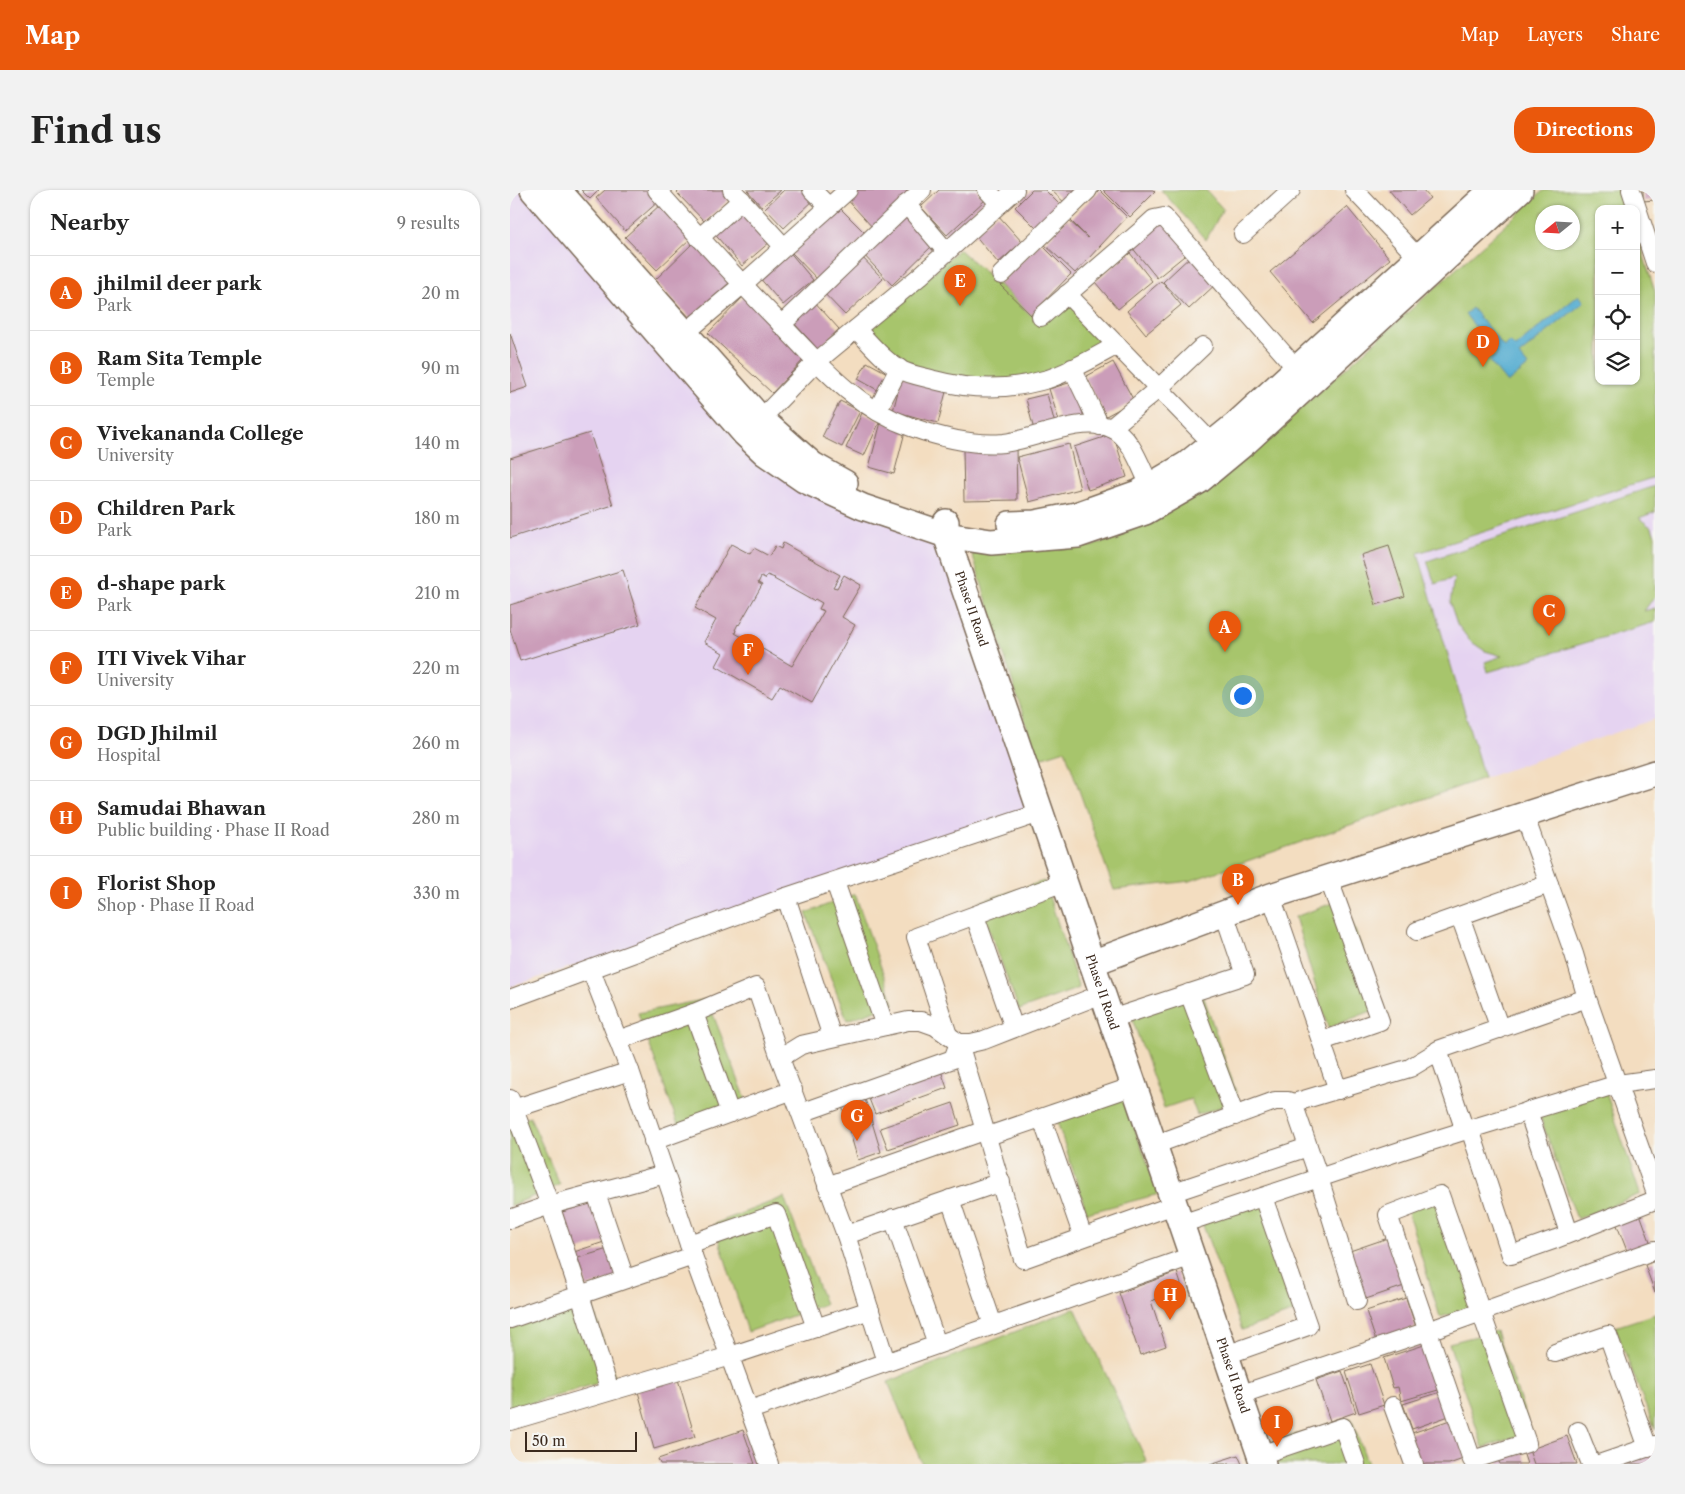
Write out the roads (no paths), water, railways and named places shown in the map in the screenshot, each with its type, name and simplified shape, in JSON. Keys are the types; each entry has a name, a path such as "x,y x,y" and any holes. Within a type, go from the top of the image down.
{"street":[{"path":"533,190 677,340 753,427 765,453 804,480 863,507 946,528 991,542 1078,535 1145,512 1199,480 1246,442 1303,376"},
{"path":"558,190 677,340"},
{"path":"657,190 742,285 816,362 866,406 911,427 949,438 983,443 1005,443 1088,424 1105,427 1124,438 1150,486"},
{"path":"812,190 829,207"},
{"path":"677,340 742,285 848,190"},
{"path":"781,325 922,190"},
{"path":"987,190 1000,204"},
{"path":"753,427 816,362 919,277 1015,190"},
{"path":"1002,275 1088,190"},
{"path":"1243,234 1291,190"},
{"path":"1424,265 1492,190"},
{"path":"946,528 1035,523 1076,515 1138,493 1150,486 1187,464 1212,443 1303,376 1424,265 1520,190"},
{"path":"1631,190 1655,263"},
{"path":"1357,191 1424,265"},
{"path":"699,238 737,195 784,246"},
{"path":"906,204 946,251"},
{"path":"1041,317 1154,219 1164,217 1303,376"},
{"path":"1067,294 1212,443"},
{"path":"856,329 885,359 903,371 955,386 996,388 1021,385 1049,378 1117,345"},
{"path":"1105,427 1159,388 1203,346"},
{"path":"877,411 899,368"},
{"path":"1072,368 1105,427"},
{"name":"Phase II Road","path":"946,528 1040,813 1261,1460"},
{"path":"1092,963 1271,896 1655,772"},
{"path":"510,999 786,897 1040,813"},
{"path":"1524,814 1655,1191"},
{"path":"1322,1041 1380,1021 1328,877"},
{"path":"835,882 885,1026"},
{"path":"1064,882 916,937 988,1136 1023,1259 1175,1207 1308,1147"},
{"path":"1418,931 1549,884"},
{"path":"1271,896 1338,1090"},
{"path":"786,897 832,1037"},
{"path":"1111,1019 1245,975 1224,913"},
{"path":"975,916 1014,1028"},
{"path":"1460,916 1500,1028"},
{"path":"591,970 630,1071 664,1174 769,1464"},
{"path":"618,1040 694,1013 756,987 780,1058 846,1235 886,1362"},
{"path":"780,1058 801,1045 908,1021 921,1021 934,1026 953,1039 970,1043 984,1040 1102,994"},
{"path":"1189,994 1235,1116"},
{"path":"1293,1104 1410,1068 1438,1051 1587,998"},
{"path":"694,1013 730,1113"},
{"path":"801,1113 954,1059 953,1039"},
{"path":"1438,1051 1468,1130 1511,1255 1655,1200"},
{"path":"610,1391 550,1205 511,1106 630,1071"},
{"path":"1175,1207 1263,1197 1528,1111 1618,1084 1655,1079"},
{"path":"988,1136 1134,1086"},
{"path":"653,1141 793,1090"},
{"path":"1154,1145 1275,1101 1288,1101 1293,1104 1319,1178 1357,1301"},
{"path":"1528,1111 1569,1234"},
{"path":"1042,1119 1083,1237"},
{"path":"827,1186 983,1132 988,1136"},
{"path":"510,1219 550,1205 664,1174"},
{"path":"846,1235 1001,1182"},
{"path":"596,1193 625,1279"},
{"path":"1440,1195 1481,1311 1527,1443 1472,1460 1388,1215 1440,1195"},
{"path":"1226,1355 1308,1326 1263,1197"},
{"path":"950,1199 992,1325"},
{"path":"510,1320 625,1279 776,1214 816,1328"},
{"path":"893,1218 937,1344"},
{"path":"1239,1394 1428,1331 1655,1250"},
{"path":"750,1410 1192,1256"},
{"path":"510,1421 730,1356 870,1310"},
{"path":"1555,1353 1608,1335 1651,1446 1599,1464"},
{"path":"1393,1406 1414,1464"},
{"path":"1261,1460 1343,1427 1356,1464"},
{"path":"1578,1431 1591,1464"}],"water":[{"path":"1579,295 1584,302 1519,355 1528,366 1507,383 1489,361 1497,354 1465,314 1472,308 1504,347 1510,342 1515,347"}],"place":[{"name":"d-shape park","path":"960,306"},
{"name":"Children Park","path":"1483,367"},
{"name":"Vivekananda College","path":"1549,636"},
{"name":"jhilmil deer park","path":"1225,652"},
{"name":"ITI Vivek Vihar","path":"748,675"},
{"name":"Ram Sita Temple","path":"1238,905"},
{"name":"DGD Jhilmil","path":"857,1141"},
{"name":"Samudai Bhawan","path":"1170,1320"},
{"name":"Florist Shop","path":"1277,1447"}]}
